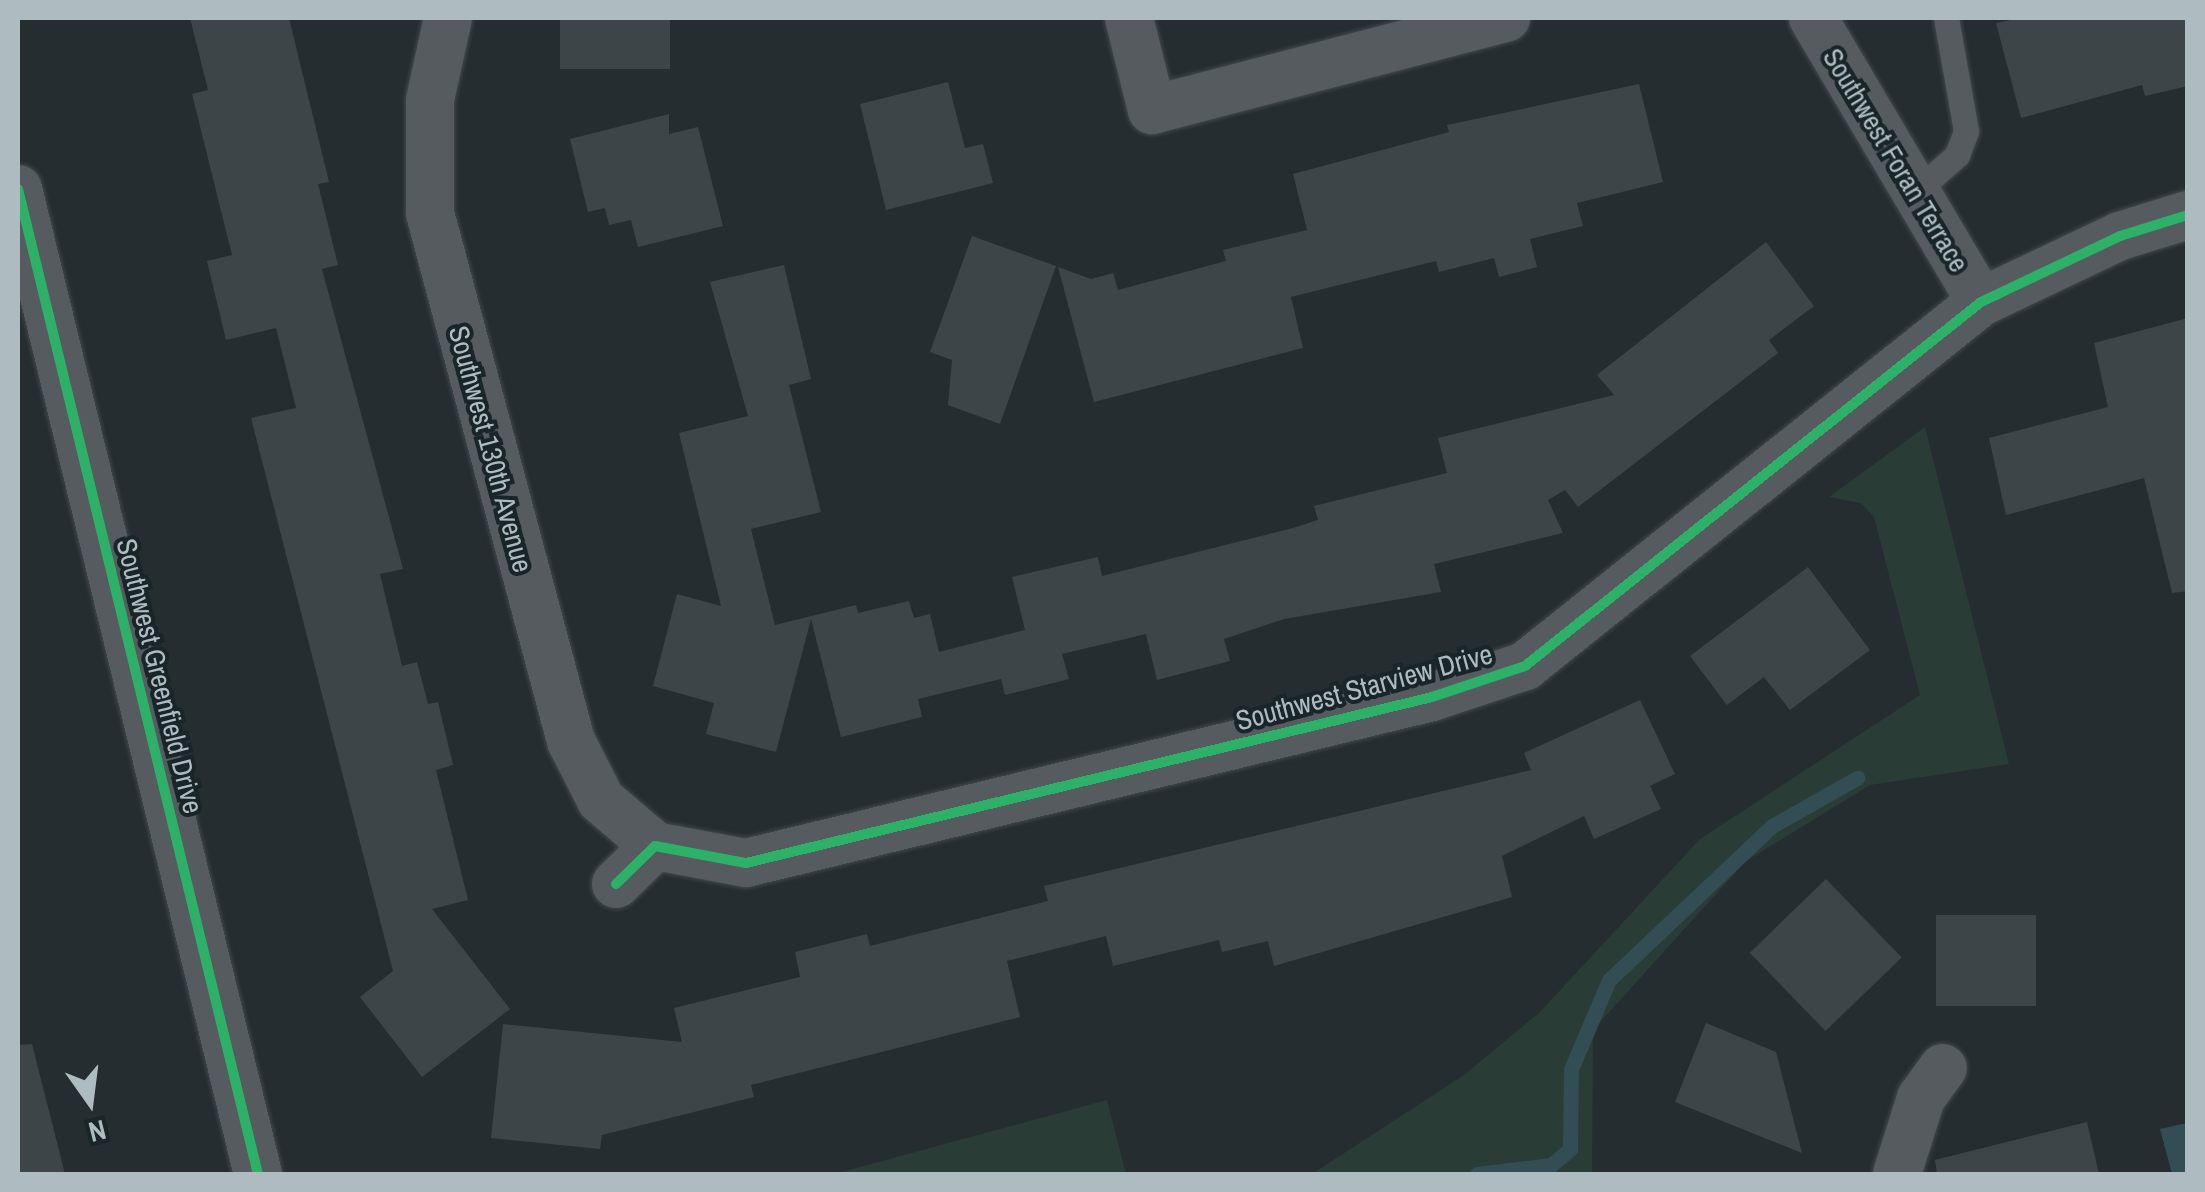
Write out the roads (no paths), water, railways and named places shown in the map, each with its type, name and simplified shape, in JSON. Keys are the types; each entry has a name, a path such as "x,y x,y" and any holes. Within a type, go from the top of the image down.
{"street":[{"name":"Southwest 130th Avenue","path":"448,18 430,100 430,213 571,741 601,800 655,846"},
{"path":"1128,18 1152,110 1506,18"},
{"name":"Southwest Foran Terrace","path":"1813,18 1911,196 1981,302"},
{"name":"Southwest Greenfield Drive","path":"18,188 258,1174"},
{"name":"Southwest Starview Drive","path":"655,846 746,863 1432,697 1525,666 1981,302 2120,236 2188,215"},
{"path":"616,884 655,846"},
{"path":"1896,1174 1921,1098 1943,1068"}],"lane":[{"path":"1911,196 1957,155 1966,132 1946,18"}],"water":[{"path":"2187,1123 2187,1174 2172,1174 2160,1129"}],"waterway":[{"path":"1477,1174 1551,1165 1570,1149 1571,1069 1609,980 1772,826 1857,778"}]}
